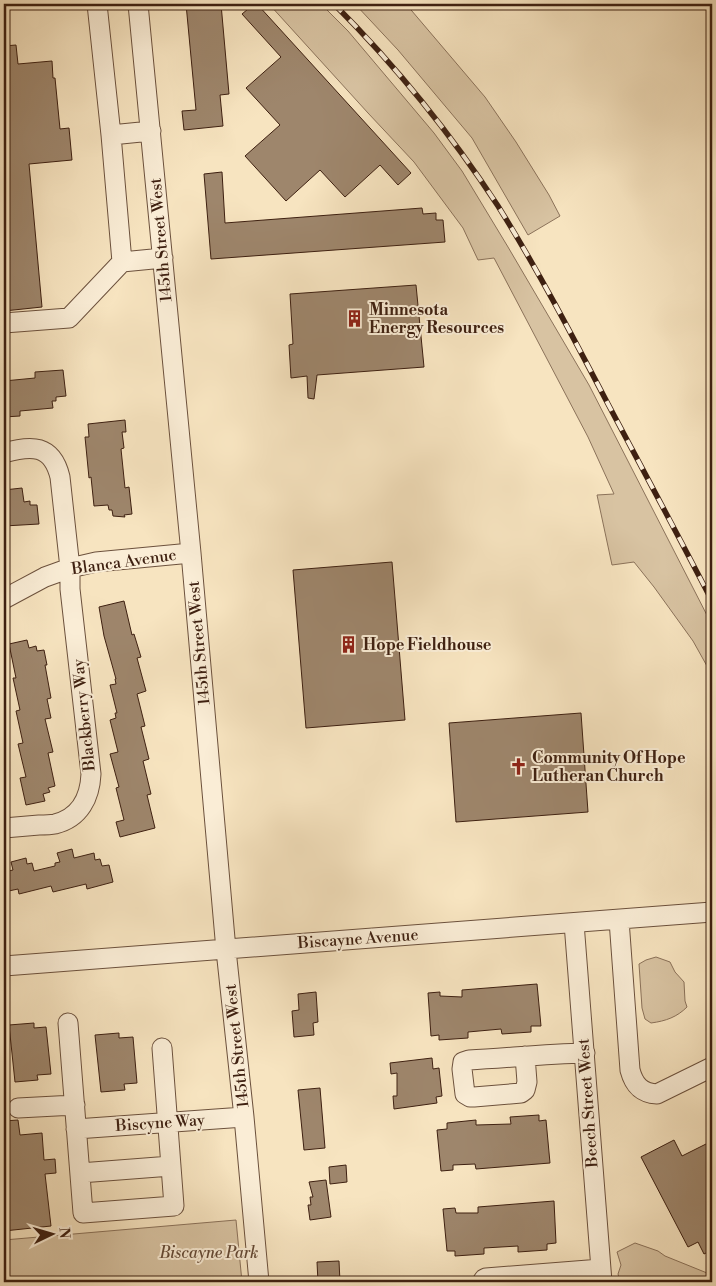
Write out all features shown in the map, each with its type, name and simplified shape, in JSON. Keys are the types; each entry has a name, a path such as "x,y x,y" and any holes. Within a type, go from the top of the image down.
{"street":[{"path":"97,4 122,262"},
{"name":"145th Street West","path":"138,4 191,553 226,950 259,1282"},
{"path":"110,135 150,131"},
{"path":"4,323 69,318 122,262 163,258"},
{"name":"Blackberry Way","path":"4,453 20,448 36,449 50,456 58,468 91,774 91,785 83,806 74,814 55,824 4,828"},
{"name":"Blanca Avenue","path":"4,599 45,577 70,568 96,562 191,553"},
{"name":"Biscayne Avenue","path":"4,966 712,912"},
{"path":"619,920 632,1079 643,1091 657,1094 712,1067"},
{"name":"Beech Street West","path":"574,923 602,1276"},
{"path":"68,1023 83,1213 174,1206 162,1048"},
{"path":"524,1056 585,1053"},
{"path":"18,1108 74,1105"},
{"name":"Biscyne Way","path":"76,1129 244,1117"},
{"path":"80,1173 171,1166"},
{"path":"482,1282 486,1278 602,1276"}],"green space":[{"path":"269,4 321,4 348,31 434,133 462,171 589,385 712,625 712,675 693,641 634,562 612,565 597,495 614,494 588,437 494,258 478,260 463,228 414,162"},
{"path":"355,4 406,4 485,97 516,142 560,216 528,235 472,138 398,50"},
{"path":"656,957 670,962 675,972 684,982 687,1007 671,1018 651,1023 645,1019 642,1008 639,964"},
{"name":"Biscayne Park","path":"236,1220 242,1282 4,1282 4,1240"},
{"path":"635,1243 712,1275 712,1282 620,1282 618,1274 621,1265 617,1252"}],"building":[{"path":"186,4 221,4 229,94 220,95 223,126 184,130 182,111 196,110"},
{"path":"254,4 257,4 411,173 398,185 380,165 345,197 320,170 286,201 245,156 280,125 246,88 281,57 242,14"},
{"path":"16,45 18,64 52,61 60,129 69,128 72,160 29,164 42,307 4,311 4,46"},
{"path":"222,172 225,223 422,208 423,214 436,213 436,220 443,220 445,242 211,259 204,174"},
{"name":"Minnesota Energy Resources","path":"416,285 424,367 317,375 314,399 308,398 307,376 291,378 289,345 293,344 290,294"},
{"path":"63,370 66,396 56,397 56,401 52,401 53,408 20,411 20,416 4,417 4,381 35,378 35,372"},
{"path":"125,420 126,432 122,432 124,448 121,449 125,488 129,487 132,514 124,515 125,517 113,516 112,510 109,510 108,505 94,506 85,437 89,437 88,424"},
{"path":"22,488 24,502 30,501 30,505 37,505 39,524 4,526 4,490"},
{"name":"Hope Fieldhouse","path":"392,562 405,720 306,728 293,570"},
{"path":"124,601 132,635 134,634 141,657 137,658 146,691 137,694 145,726 141,727 149,759 143,761 151,794 147,795 155,828 120,837 116,822 124,820 116,788 119,787 110,754 118,752 110,720 116,718 115,713 117,713 110,685 116,684 116,679 104,636 99,607"},
{"path":"27,640 29,648 36,646 37,651 44,650 47,665 45,665 51,698 47,699 51,718 45,719 53,752 48,753 55,786 48,788 50,792 43,794 45,801 26,805 20,778 26,777 18,744 23,743 16,711 20,710 13,678 16,678 9,644"},
{"name":"Community Of Hope Lutheran Church","path":"581,713 588,812 456,822 449,723"},
{"path":"72,849 74,858 94,853 95,860 100,859 102,866 109,865 113,882 87,889 86,884 53,892 51,886 19,894 18,889 4,892 4,872 13,870 11,862 26,858 27,864 32,863 34,871 55,866 55,863 60,862 57,853"},
{"path":"537,984 541,1026 531,1026 531,1032 502,1034 501,1029 468,1032 468,1038 439,1040 439,1035 431,1036 428,993 440,992 440,996 462,997 462,990"},
{"path":"316,992 318,1022 313,1023 314,1035 294,1037 292,1011 299,1010 298,994"},
{"path":"34,1023 34,1028 46,1027 51,1074 37,1075 38,1080 15,1082 9,1025"},
{"path":"119,1033 119,1038 133,1037 137,1083 124,1084 125,1090 101,1092 95,1035"},
{"path":"432,1058 433,1069 439,1068 442,1096 436,1097 437,1103 394,1109 393,1096 397,1096 397,1073 391,1074 390,1063"},
{"path":"320,1088 325,1148 304,1150 298,1090"},
{"path":"539,1115 539,1121 546,1120 550,1163 476,1169 475,1164 453,1165 453,1170 441,1171 437,1130 447,1129 447,1123 476,1120 476,1125 511,1124 510,1117"},
{"path":"18,1120 20,1135 42,1133 44,1160 55,1159 56,1173 45,1174 51,1226 4,1231 4,1121"},
{"path":"674,1140 682,1156 712,1141 712,1250 704,1254 698,1242 688,1247 641,1157"},
{"path":"346,1165 347,1182 330,1184 329,1167"},
{"path":"326,1180 331,1217 310,1220 308,1205 311,1205 310,1197 313,1197 309,1182"},
{"path":"554,1201 556,1243 547,1244 547,1250 518,1252 518,1246 484,1248 484,1254 455,1256 455,1251 447,1251 443,1209 455,1208 456,1213 478,1213 478,1207"},
{"path":"339,1261 340,1282 318,1282 317,1262"}],"railway":[{"path":"334,4 379,51 421,101 442,127 498,206 555,304 712,601"}],"place":[{"name":"Minnesota Energy Resources","path":"355,319"},
{"name":"Hope Fieldhouse","path":"349,645"},
{"name":"Community Of Hope Lutheran Church","path":"518,767"}]}
